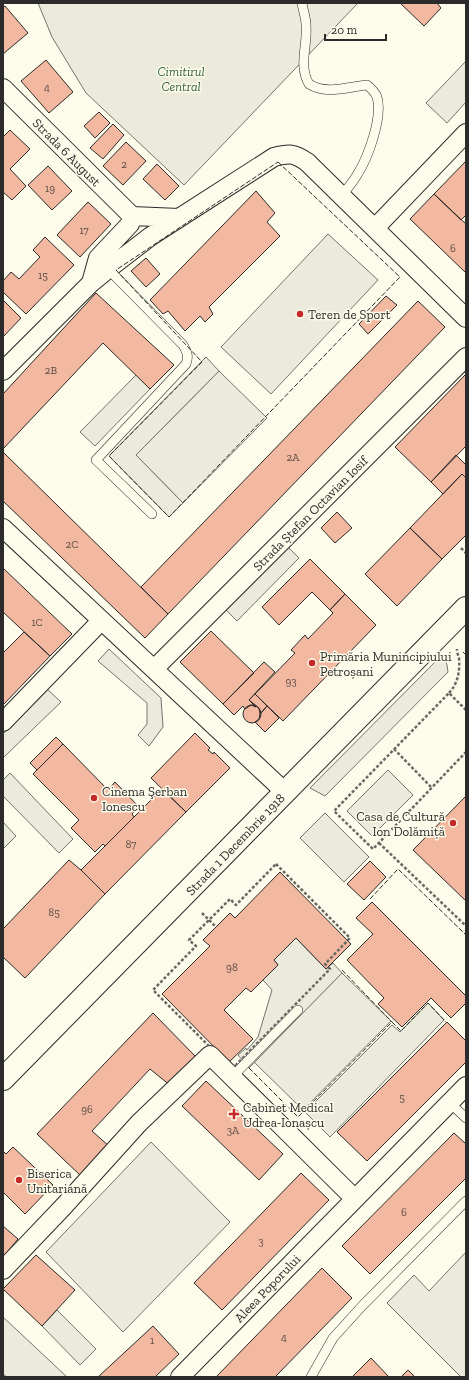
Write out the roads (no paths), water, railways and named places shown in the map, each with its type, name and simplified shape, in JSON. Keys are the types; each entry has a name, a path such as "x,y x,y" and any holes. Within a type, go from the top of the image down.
{"main road":[{"name":"Strada 1 Decembrie 1918","path":"3,1079 466,608"}],"street":[{"name":"Strada 6 August","path":"6,98 132,216"},
{"path":"375,228 466,133"},
{"path":"3,371 91,283 151,236 274,157 286,154 297,155 307,162 466,318"},
{"path":"91,283 98,258 130,224 132,216 179,218"},
{"name":"Strada Ștefan Octavian Iosif","path":"154,669 466,357"},
{"path":"3,528 285,792"},
{"path":"3,722 101,621"},
{"path":"3,1270 59,1212 139,1123 210,1055 355,1199"},
{"name":"Aleea Poporului","path":"181,1377 466,1086"}],"lane":[{"path":"302,3 306,24 303,60 304,71 309,84 320,89 334,90 367,85 373,90 377,98 378,112 367,155 357,175 342,195"},
{"path":"108,269 183,345 187,351 188,358 186,364 96,460 152,514"},
{"path":"232,1077 298,1010"},
{"path":"450,1103 466,1118"},
{"path":"311,1377 333,1338 363,1305 466,1201"}],"place":[{"name":"Teren de Sport","path":"300,314"},
{"name":"Primăria Munincipiului Petroșani","path":"312,663"},
{"name":"Cinema Şerban Ionescu","path":"94,798"},
{"name":"Casa de Cultură Ion Dolămiță","path":"453,823"},
{"name":"Cabinet Medical Udrea-Ionașcu","path":"234,1114"},
{"name":"Biserica Unitariană","path":"19,1180"}],"park label":[{"name":"Cimitirul Central","path":"181,78"}]}
